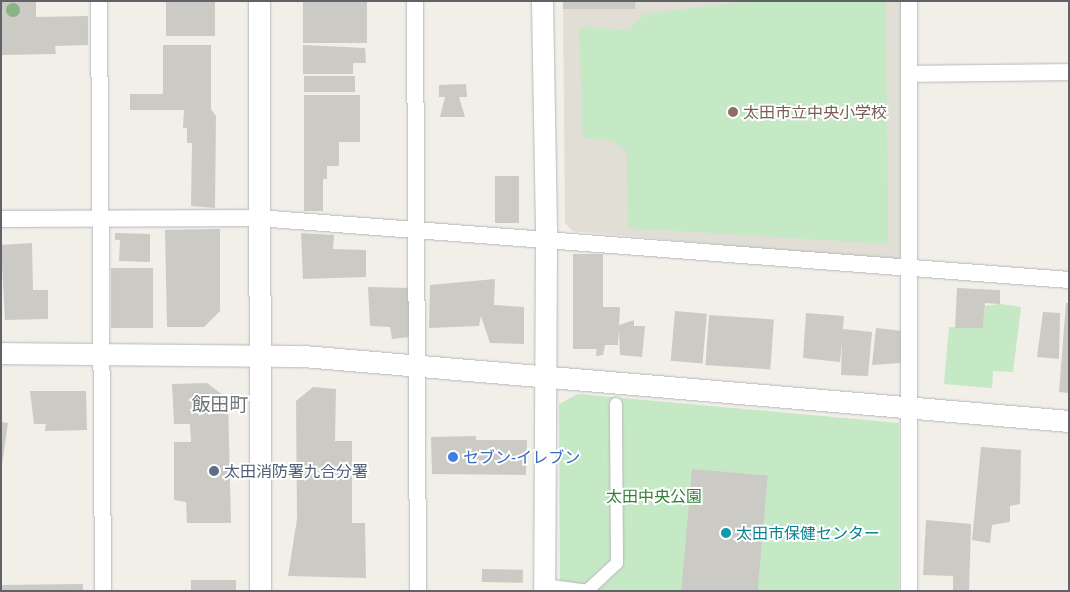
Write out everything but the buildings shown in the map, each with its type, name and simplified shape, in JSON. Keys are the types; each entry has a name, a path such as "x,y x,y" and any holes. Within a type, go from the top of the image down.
{"street":[{"path":"99,1 103,591"},
{"path":"259,1 258,353 260,591"},
{"path":"415,1 418,591"},
{"path":"542,1 546,240 544,588 589,590 617,562 616,404"},
{"path":"909,1 911,408 909,591"},
{"path":"910,74 1069,72"},
{"path":"1,219 258,218 417,233 546,240 1069,280"},
{"path":"1,353 258,353 1069,421"}],"shaded area":[{"name":"太田市立中央小学校","path":"563,1 901,1 901,262 572,231 565,223"}],"green space":[{"name":"太田市立中央小学校","path":"752,1 886,1 888,244 628,228 627,153 614,141 583,138 579,27 628,30 645,14"},
{"path":"1000,304 1021,307 1013,372 993,371 992,388 944,384 949,327 983,328 985,306"},
{"name":"太田中央公園","path":"578,394 899,423 899,591 560,591 559,404"}],"place":[{"name":"太田市立中央小学校","path":"733,112"},
{"name":"セブン-イレブン","path":"453,457"},
{"name":"太田消防署九合分署","path":"214,471"},
{"name":"太田市保健センター","path":"726,533"}],"district":[{"name":"飯田町","path":"220,405"}]}
